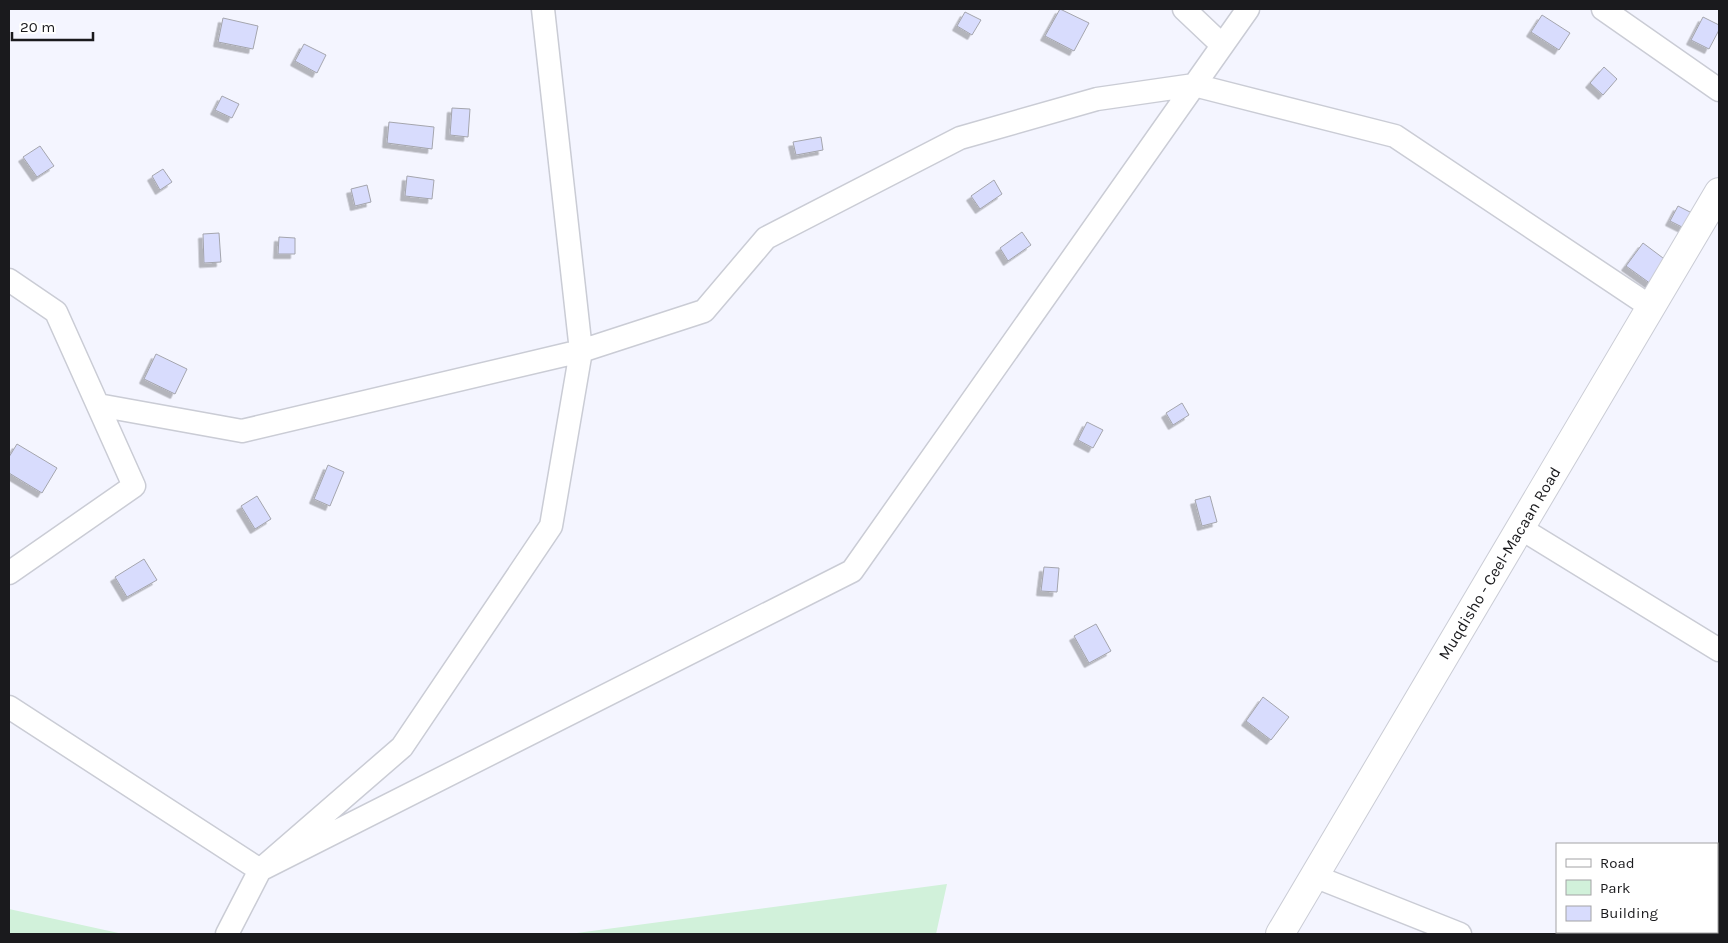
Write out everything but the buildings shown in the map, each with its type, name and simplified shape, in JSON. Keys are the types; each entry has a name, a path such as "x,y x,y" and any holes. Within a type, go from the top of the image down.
{"street":[{"path":"227,934 260,870 402,747 551,526 582,351 543,9"},
{"path":"1184,9 1222,45"},
{"path":"260,870 852,571 1248,9"},
{"path":"1603,9 1719,90"},
{"path":"98,405 242,431 582,351 704,311 766,238 960,138 1097,99 1194,85 1395,136 1651,307"},
{"name":"Muqdisho - Ceel-Macaan Road","path":"1280,934 1719,192"},
{"path":"9,280 56,312 134,486 9,573"},
{"path":"1520,528 1719,650"},
{"path":"9,707 260,870"},
{"path":"1314,876 1460,934"}],"green space":[{"path":"947,884 936,934 569,934"},
{"path":"9,909 123,934 9,934"}]}
